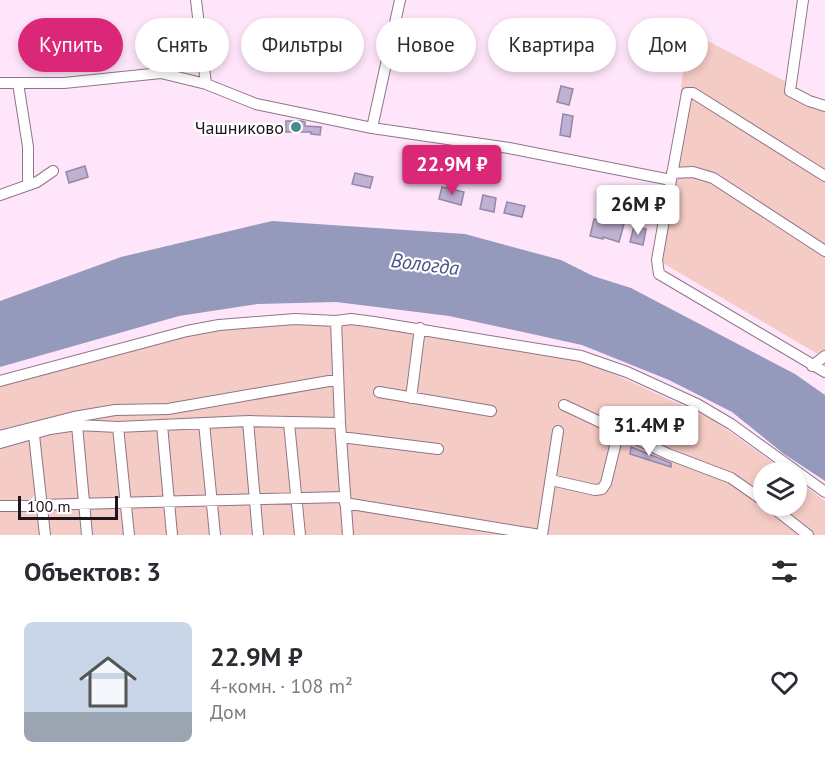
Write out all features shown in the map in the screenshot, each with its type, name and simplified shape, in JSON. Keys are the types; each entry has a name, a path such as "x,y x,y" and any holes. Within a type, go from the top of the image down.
{"street":[{"path":"196,0 206,84"},
{"path":"372,128 400,0"},
{"path":"803,0 790,91 825,106"},
{"path":"0,83 63,83 161,73 206,84 256,104 372,128 508,148 672,177 693,172 713,178 825,251"},
{"path":"18,83 28,147 28,184"},
{"path":"825,176 693,93 687,93 657,260 659,274 825,372"},
{"path":"0,195 38,182 53,171"},
{"path":"0,381 187,331 219,325 295,319 336,321 351,319 420,328 581,356 627,372 697,404 731,424 825,492"},
{"path":"336,321 340,437 348,535"},
{"path":"411,398 420,328"},
{"path":"812,366 825,356"},
{"path":"0,436 74,417 115,410 168,409 338,381"},
{"path":"379,392 491,411"},
{"path":"564,405 668,454 731,478 753,493"},
{"path":"0,443 50,429 78,425 118,427 248,422 340,423"},
{"path":"248,422 258,535"},
{"path":"204,423 215,535"},
{"path":"289,423 300,535"},
{"path":"78,425 87,535"},
{"path":"162,425 172,535"},
{"path":"118,427 129,535"},
{"path":"551,480 594,490 602,489 606,483 619,430"},
{"path":"0,507 297,498 344,500 541,535 558,431"},
{"path":"34,435 45,535"},
{"path":"340,437 438,448"},
{"path":"784,516 808,535"}],"shaded area":[{"path":"708,41 825,102 825,351 823,353 816,353 661,262 683,72 708,72"},
{"path":"373,324 581,359 712,419 772,462 753,462 753,516 807,516 807,488 825,501 825,535 0,535 0,385 188,334 252,325"}],"water":[{"name":"Вологда","path":"272,221 465,234 561,260 593,276 631,288 795,374 825,395 825,481 807,469 807,462 796,462 784,454 732,412 669,380 582,345 449,316 336,302 258,304 179,316 0,367 0,301 121,257"}],"building":[{"path":"561,86 573,89 569,105 557,102"},
{"path":"563,114 573,116 570,137 560,135"},
{"name":"Чашниково","path":"286,121 302,121 305,122 305,126 321,127 320,135 311,134 311,132 286,132"},
{"path":"85,166 88,177 69,183 66,172"},
{"path":"355,173 373,177 370,188 352,184"},
{"path":"442,187 464,192 461,205 439,199"},
{"path":"483,195 496,198 494,212 480,209"},
{"path":"507,202 525,206 522,217 504,213"},
{"path":"594,219 624,224 619,242 590,236"},
{"path":"634,226 646,229 643,245 630,242"},
{"path":"631,447 671,463 671,467 630,454"}],"place":[{"name":"Чашниково","path":"296,127"}]}
